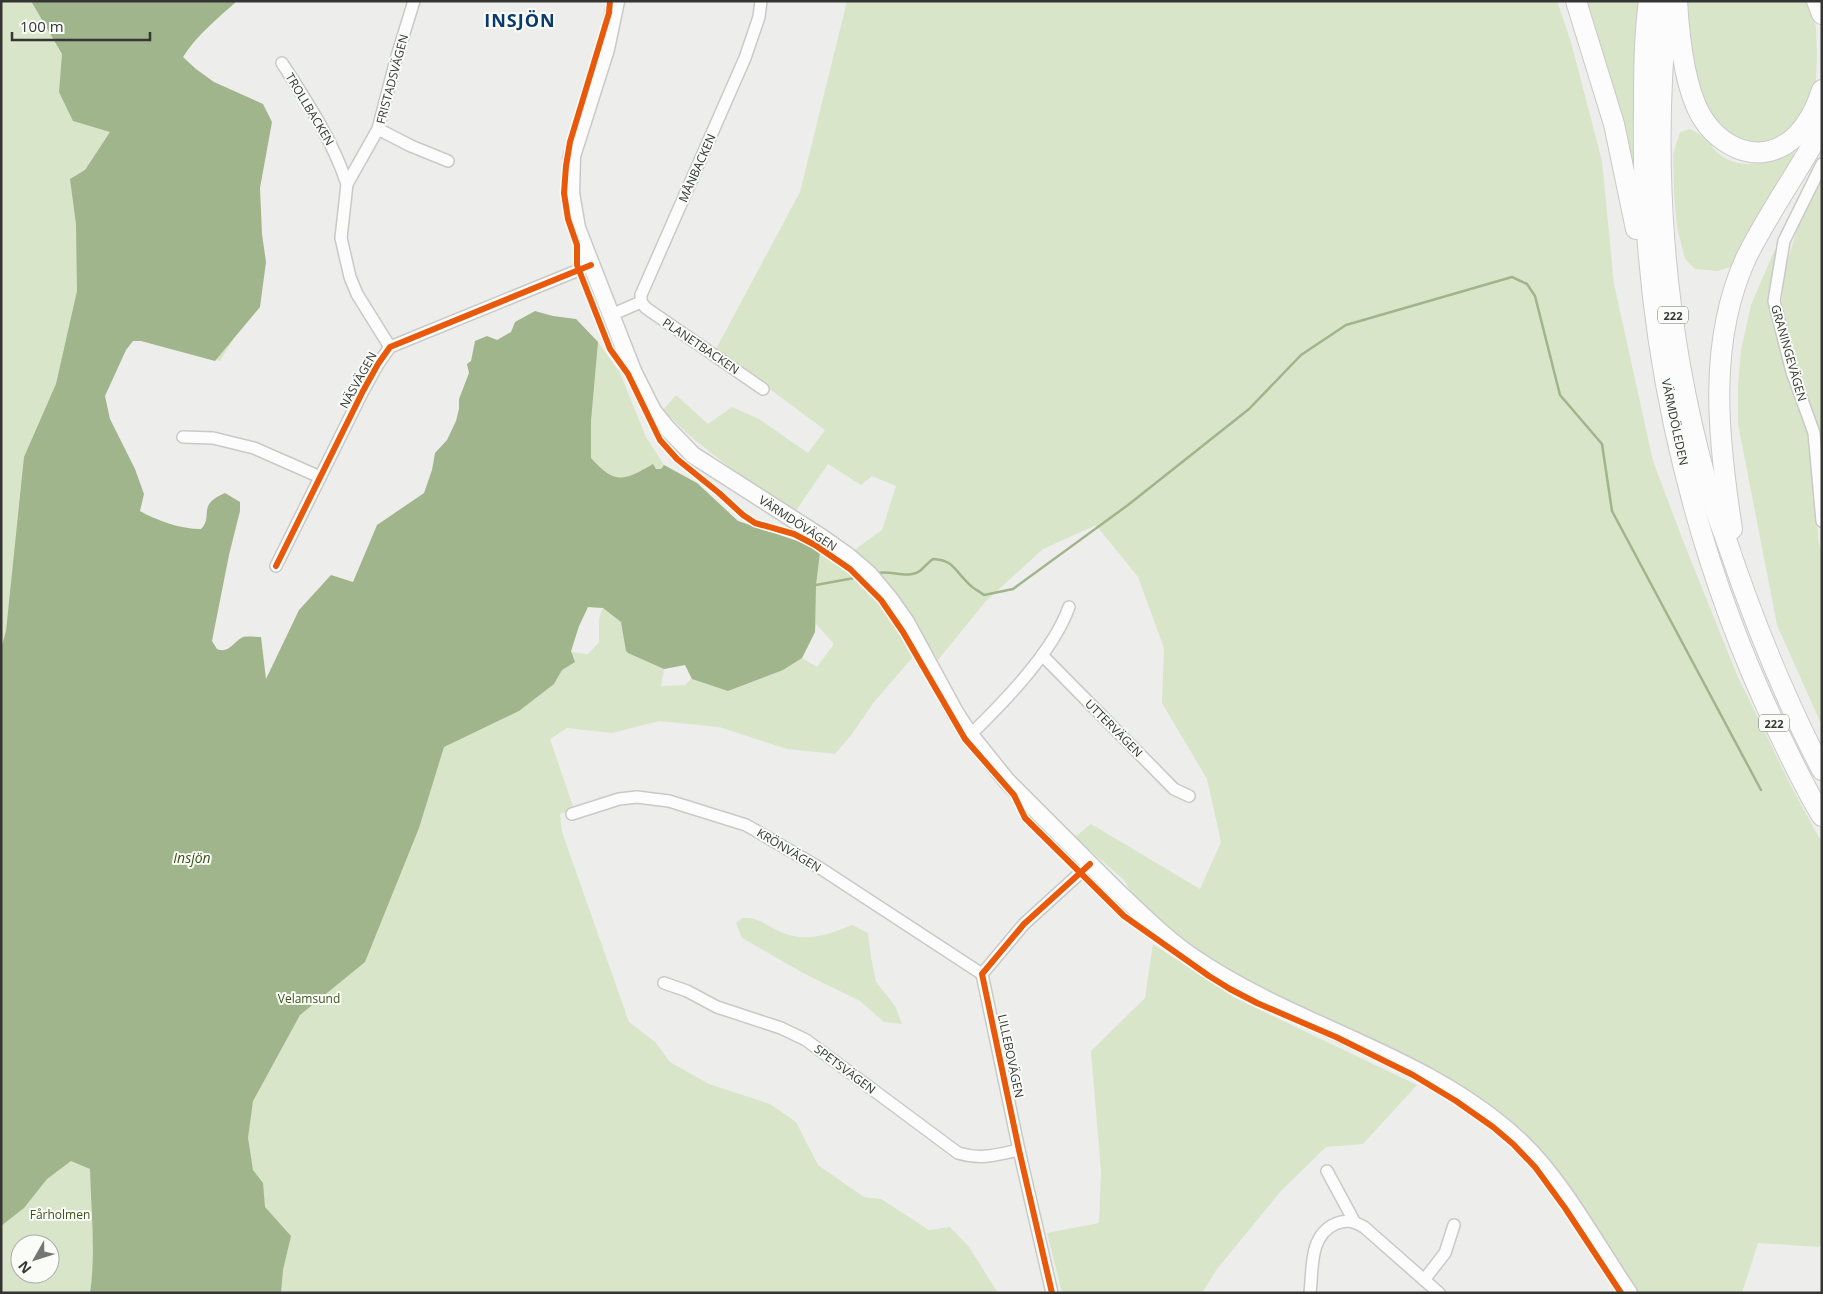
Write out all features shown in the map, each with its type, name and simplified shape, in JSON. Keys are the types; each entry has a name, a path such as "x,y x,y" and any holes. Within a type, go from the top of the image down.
{"highway":[{"path":"1576,1 1614,124 1661,352"},
{"name":"VÄRMDÖLEDEN","path":"1649,1 1644,75 1643,148 1650,283 1675,431 1692,502 1733,627 1757,687 1792,760 1822,816"},
{"name":"VÄRMDÖLEDEN","path":"1668,1 1664,38 1660,121 1661,189 1674,328 1686,399 1705,478 1740,583 1798,724 1822,770"},
{"path":"1677,1 1682,56 1691,88 1699,112 1709,128 1720,140 1735,148 1750,152 1768,151 1782,146 1795,136 1809,120 1822,90"},
{"path":"1817,1 1822,14"},
{"path":"1740,583 1725,484 1719,415 1720,362 1726,325 1734,288 1747,257 1769,216 1808,155 1822,128"}],"main road":[{"name":"VÄRMDÖVÄGEN","path":"616,1 606,49 572,156 571,193 574,216 591,265 633,371 654,411 666,427 693,455 848,556 869,574 906,622 956,714 970,735 1007,781 1161,932 1193,958 1213,971 1260,997 1377,1050 1416,1070 1475,1105 1498,1122 1522,1143 1540,1163 1586,1227 1629,1293"}],"street":[{"name":"FRISTADSVÄGEN","path":"390,347 366,310 350,277 341,238 347,184 378,129 396,56 414,1"},
{"name":"MÅNBACKEN","path":"641,302 641,295 745,58 759,17 761,1"},
{"name":"TROLLBACKEN","path":"282,63 324,129 339,160 347,184"},
{"path":"378,129 411,146 448,161"},
{"name":"GRANINGEVÄGEN","path":"1822,164 1784,240 1774,301 1792,372 1814,433 1822,521"},
{"name":"NÄSVÄGEN","path":"276,566 370,377 390,347 591,265"},
{"path":"611,315 641,302"},
{"name":"PLANETBACKEN","path":"641,302 646,308 763,389"},
{"path":"183,437 213,438 254,448 320,477"},
{"path":"970,735 1005,700 1042,655 1063,624 1069,607"},
{"name":"UTTERVÄGEN","path":"1042,655 1174,789 1189,796"},
{"name":"KRÖNVÄGEN","path":"572,814 619,799 637,798 669,801 746,825 820,868 982,974"},
{"path":"982,974 1024,924 1090,864"},
{"name":"LILLEBOVÄGEN","path":"982,974 1019,1150 1052,1293"},
{"name":"SPETSVÄGEN","path":"664,983 687,991 717,1007 781,1028 806,1040 958,1153 972,1157 988,1157 1019,1150"},
{"path":"1327,1171 1354,1221"},
{"path":"1310,1293 1314,1247 1317,1240 1331,1226 1347,1220 1354,1221 1364,1227 1439,1293"},
{"path":"1424,1280 1445,1253 1454,1224"}],"green space":[{"name":"Velamsund","path":"1,1 209,1 162,50 251,310 220,361 166,343 119,314 86,403 190,669 277,706 364,619 576,319 598,342 620,373 646,437 664,465 697,483 738,521 803,543 850,571 878,602 901,633 912,658 874,702 852,734 835,754 787,749 719,727 659,721 612,733 567,728 550,739 574,809 560,814 562,832 629,1022 655,1042 670,1062 709,1084 770,1104 796,1122 818,1165 864,1197 881,1199 929,1230 950,1227 969,1247 998,1293 1,1293","holes":["588,607 603,608 599,618 599,642 588,654 571,652 579,626","816,624 834,644 817,667 802,658 815,632","685,665 692,678 685,685 661,686 664,669"]},
{"path":"847,1 1557,1 1571,42 1602,161 1614,284 1653,461 1737,675 1792,788 1822,843 1822,1244 1818,1247 1758,1243 1742,1293 1638,1293 1567,1184 1545,1158 1407,1059 1253,984 1177,937 1131,892 1125,881 1075,837 1091,824 1200,889 1221,842 1207,779 1162,703 1164,648 1138,577 1096,525 1043,549 986,601 938,660 912,618 853,551 882,530 896,486 872,476 861,485 828,464 795,512 728,466 691,437 663,410 676,395 708,424 732,407 759,419 808,453 825,430 716,349 800,192"},
{"path":"1583,1 1641,1 1636,60 1633,178"},
{"path":"1687,1 1808,1 1816,28 1816,81 1809,104 1788,133 1770,142 1757,143 1734,140 1707,111 1694,71 1687,22"},
{"path":"1690,129 1705,138 1719,154 1737,163 1766,162 1794,152 1795,161 1734,266 1718,271 1695,269 1685,259 1677,227 1673,154 1680,132"},
{"path":"1822,179 1822,473 1818,435 1781,315 1784,273 1798,226"},
{"path":"1775,249 1775,269 1770,303 1778,339 1808,434 1819,544 1822,555 1822,726 1777,625 1738,424 1738,385 1741,350 1751,305"},
{"path":"742,918 758,920 781,932 799,937 826,935 852,925 868,933 876,982 895,1006 902,1024 884,1022 860,1001 805,974 742,938 736,923"},
{"path":"1153,944 1233,997 1417,1085 1363,1144 1326,1147 1281,1191 1217,1269 1202,1293 1062,1293 1047,1233 1099,1223 1101,1172 1091,1051 1145,998"}],"water":[{"name":"Insjön","path":"31,1 237,1 201,34 183,57 214,82 263,104 272,122 260,188 262,234 266,262 260,307 215,361 141,341 133,341 126,350 105,396 110,419 135,469 144,494 140,511 169,524 201,529 205,524 208,506 216,497 225,493 240,502 240,511 212,641 217,649 228,649 243,637 261,637 266,679 299,610 331,575 353,582 377,525 424,493 432,470 435,453 447,440 456,421 459,399 469,373 467,364 471,361 475,341 487,336 497,340 511,332 515,322 535,311 576,319 598,342 591,421 591,458 599,467 607,473 620,478 627,477 653,464 656,469 661,469 664,465 697,483 738,521 803,543 820,552 816,585 815,632 802,658 783,670 728,691 692,679 685,665 664,669 628,653 626,651 621,622 603,608 588,607 579,626 571,651 575,662 562,670 554,684 519,711 444,747 419,828 365,962 300,1015 253,1101 248,1138 253,1170 263,1183 265,1207 291,1236 283,1270 281,1293 90,1293 93,1247 90,1169 71,1161 47,1179 24,1208 1,1226 1,649 6,631 24,457 56,384 77,291 76,224 70,179 85,170 110,132 73,121 59,92 62,54"}],"waterway":[{"path":"878,573 906,575 916,573 933,559 945,561 953,566 970,585 984,595 1013,589 1128,505 1249,409 1301,355 1346,325 1512,277 1527,284 1535,296 1560,395 1602,444 1612,511 1761,790"},
{"path":"816,585 854,578"}],"cycle path":[{"path":"610,1 609,13 570,142 564,193 568,219 577,245 577,265 610,349 628,374 660,440 677,459 743,515 755,523 794,534 815,545 850,569 881,600 903,632 965,739 1014,795 1025,818 1124,916 1230,989 1257,1003 1336,1037 1413,1075 1456,1101 1493,1127 1535,1167 1565,1208 1621,1293"},
{"path":"276,566 363,391 390,347 591,265"},
{"path":"1052,1293 1019,1150 982,974 1024,924 1090,864"}],"district":[{"name":"INSJÖN","path":"520,20"}],"park label":[{"name":"Fårholmen","path":"60,1214"}]}
